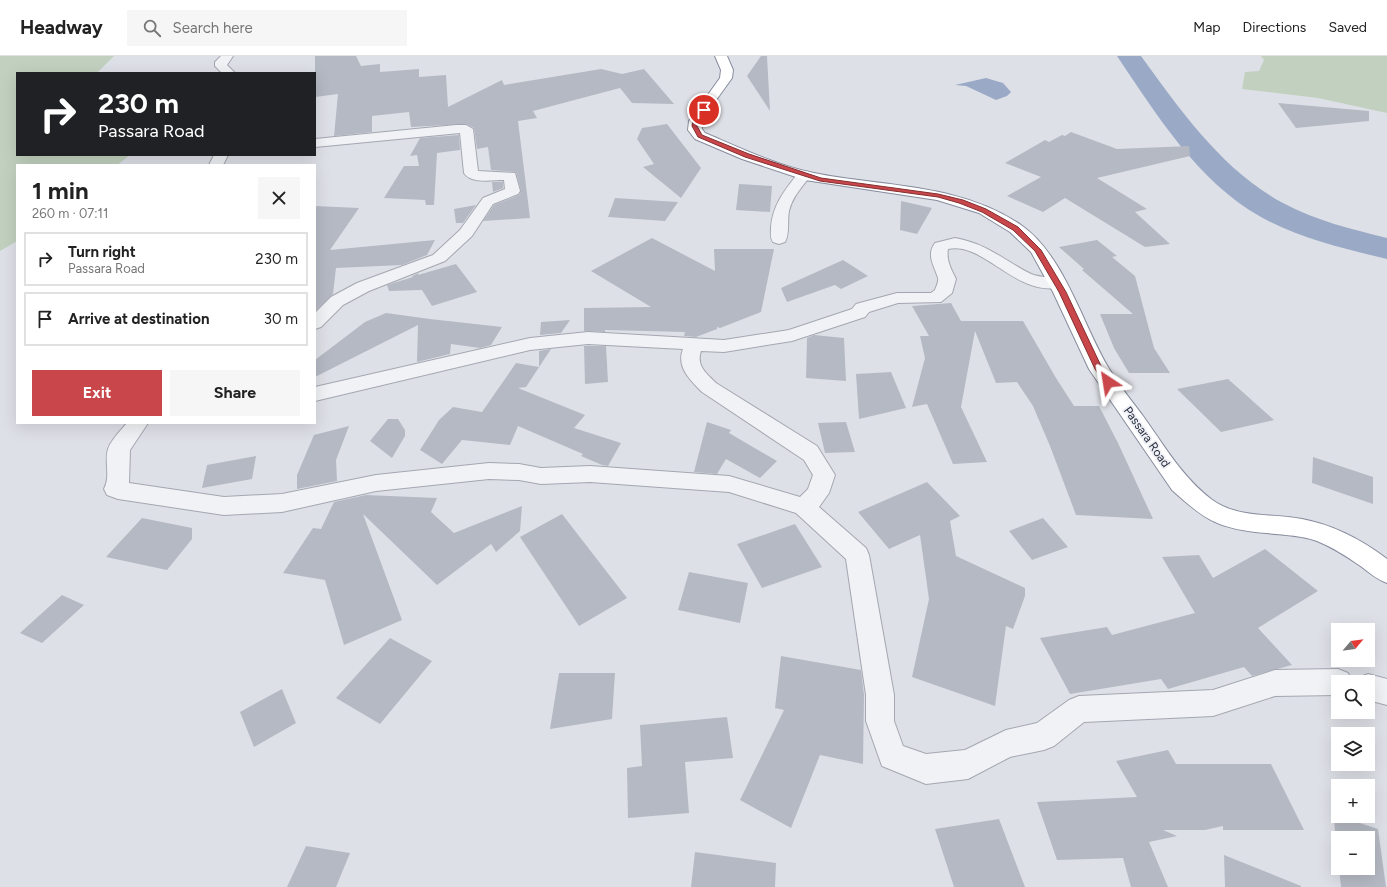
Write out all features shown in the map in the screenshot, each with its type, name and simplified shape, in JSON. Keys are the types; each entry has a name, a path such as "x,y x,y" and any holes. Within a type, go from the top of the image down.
{"highway":[{"name":"Passara Road","path":"721,56 727,70 726,78 695,121 695,130 700,136 747,156 804,175 820,179 938,196 961,202 984,210 1016,229 1038,250 1099,369 1180,484 1208,509 1231,519 1303,528 1337,538 1369,558 1387,573"}],"street":[{"path":"227,56 222,62 221,66 228,72"},
{"path":"316,143 456,128 466,130 471,173 473,175 510,176 513,191 488,201 466,233 440,258 363,287 337,301 316,322"},
{"path":"779,239 779,219 782,203 804,175"},
{"path":"316,394 530,344 588,338 724,346 792,335 859,313 862,308 897,298 935,298 943,293 947,279 942,269 939,252 941,246 955,242 969,246 1024,276 1041,283 1056,283"},
{"path":"695,344 690,353 690,364 697,375 719,396 810,452 824,475 818,493 804,507"},
{"path":"137,424 119,449 117,490 224,506 282,503 376,483 489,472 512,472 541,476 590,474 729,484 804,507 857,555 880,695 880,721 892,756 926,769 968,764 1006,744 1044,736 1079,709 1213,703 1275,683 1331,682"},
{"path":"1375,689 1387,692"}],"green space":[{"path":"0,56 114,56 98,72 16,72 16,156 129,156 118,164 16,164 16,242 0,251"},
{"path":"1261,56 1387,56 1387,113 1318,98 1242,89 1245,72 1259,71 1264,60"}],"water":[{"path":"986,78 1003,83 1011,92 1007,96 996,100 966,86 955,85"}],"building":[{"path":"315,56 356,56 361,66 380,64 380,72 419,69 419,77 446,75 448,107 502,80 504,85 601,69 622,74 644,69 674,104 632,103 620,88 533,111 537,118 518,121 530,218 483,221 494,205 519,195 521,191 516,172 491,170 488,147 477,149 474,128 466,124 411,127 409,112 372,116 372,132 334,136 338,94 316,97"},
{"path":"761,56 767,56 770,111 747,76"},
{"path":"1278,103 1369,111 1369,121 1296,128"},
{"path":"667,124 701,168 681,198 643,167 654,164 637,139 642,128"},
{"path":"1071,132 1117,149 1189,146 1190,156 1097,178 1147,209 1135,212 1170,244 1145,247 1065,198 1043,212 1007,196 1041,177 1005,163 1045,140 1049,142"},
{"path":"459,135 460,150 437,153 434,205 426,205 425,200 384,198 404,166 419,166 417,155 410,156 420,138"},
{"path":"492,182 503,182 503,188 493,192"},
{"path":"739,184 772,186 770,212 736,210"},
{"path":"615,198 678,202 665,221 608,217"},
{"path":"901,201 932,208 917,234 900,230"},
{"path":"476,205 463,223 456,223 454,209"},
{"path":"316,206 359,208 330,250 435,240 427,255 402,265 336,268 333,294 316,310"},
{"path":"652,238 715,271 714,249 774,249 761,312 720,328 717,327 717,329 696,337 684,336 685,332 605,330 605,332 584,331 584,308 651,307 591,271"},
{"path":"1097,240 1117,256 1112,257 1135,276 1154,348 1170,373 1129,373 1114,348 1100,314 1133,314 1082,270 1084,269 1059,247"},
{"path":"843,260 868,276 841,289 835,285 787,302 781,288"},
{"path":"456,264 477,292 432,306 422,290 389,291 387,285 413,277 412,276 419,273 418,275"},
{"path":"951,303 961,321 1023,321 1074,406 1099,406 1153,519 1076,515 1033,406 1017,382 996,383 975,331 961,407 987,462 953,464 927,404 912,407 925,358 920,336 929,336 912,306"},
{"path":"386,313 502,327 491,345 480,348 451,344 450,354 417,362 418,325 316,376 316,359 365,322"},
{"path":"570,320 561,333 540,335 541,322"},
{"path":"814,335 844,338 846,381 806,378 807,338"},
{"path":"584,346 606,346 608,382 585,384"},
{"path":"551,349 526,387 518,388 585,415 574,428 621,443 608,466 581,456 583,454 518,426 510,445 462,440 442,464 420,450 439,420 453,407 482,412 516,363 539,367 539,351"},
{"path":"891,372 906,408 859,419 856,374"},
{"path":"1228,379 1274,420 1221,432 1177,389"},
{"path":"388,419 398,419 405,430 405,436 392,458 370,441"},
{"path":"707,422 731,430 729,433 777,461 760,478 726,459 717,474 694,472"},
{"path":"846,422 855,452 825,453 818,423"},
{"path":"349,426 336,460 337,481 297,489 297,475 314,435"},
{"path":"256,456 252,479 202,488 207,465"},
{"path":"1313,457 1373,477 1373,504 1312,483"},
{"path":"927,482 960,516 950,521 956,556 1025,588 1025,596 1013,629 1006,626 995,706 912,677 929,599 920,535 889,549 858,512"},
{"path":"366,495 437,498 431,512 454,533 522,506 520,531 496,552 491,544 437,585 363,514 402,620 344,645 325,580 283,573 313,528 321,529 334,502"},
{"path":"562,514 627,598 579,626 520,537"},
{"path":"142,518 192,528 192,539 167,570 106,557"},
{"path":"1043,518 1068,547 1032,560 1009,531"},
{"path":"795,524 822,567 762,588 737,544"},
{"path":"1265,549 1318,591 1258,628 1292,665 1252,676 1244,667 1168,689 1161,679 1070,694 1040,638 1107,627 1112,635 1195,613 1162,557 1199,555 1213,578"},
{"path":"689,572 748,583 740,623 678,610"},
{"path":"62,595 84,605 42,643 20,633"},
{"path":"390,638 432,661 380,724 336,698"},
{"path":"781,656 861,670 864,695 863,764 820,755 791,828 740,800 784,710 775,708"},
{"path":"559,673 615,673 612,719 550,729"},
{"path":"282,689 296,723 254,747 240,712"},
{"path":"727,717 733,758 685,762 689,813 628,818 627,768 642,766 640,725"},
{"path":"1168,750 1176,764 1271,764 1304,830 1223,830 1223,826 1205,830 1163,830 1177,836 1149,842 1168,887 1131,887 1123,858 1057,860 1037,802 1137,797 1116,761"},
{"path":"999,819 1025,887 954,887 935,829"},
{"path":"1334,823 1360,823 1378,829 1386,887 1341,887 1340,875 1375,875 1375,831 1335,831"},
{"path":"306,846 350,853 336,887 287,887"},
{"path":"695,852 776,863 775,887 691,887"},
{"path":"1224,855 1301,886 1301,887 1225,887"}],"waterway":[{"path":"1129,56 1159,99 1192,141 1210,161 1249,196 1272,210 1300,223 1387,249"}],"route":[{"path":"704,110 695,121 694,126 695,130 700,136 747,156 810,177 938,196 961,202 984,210 1016,229 1038,250 1062,292 1099,369 1108,382"}]}
